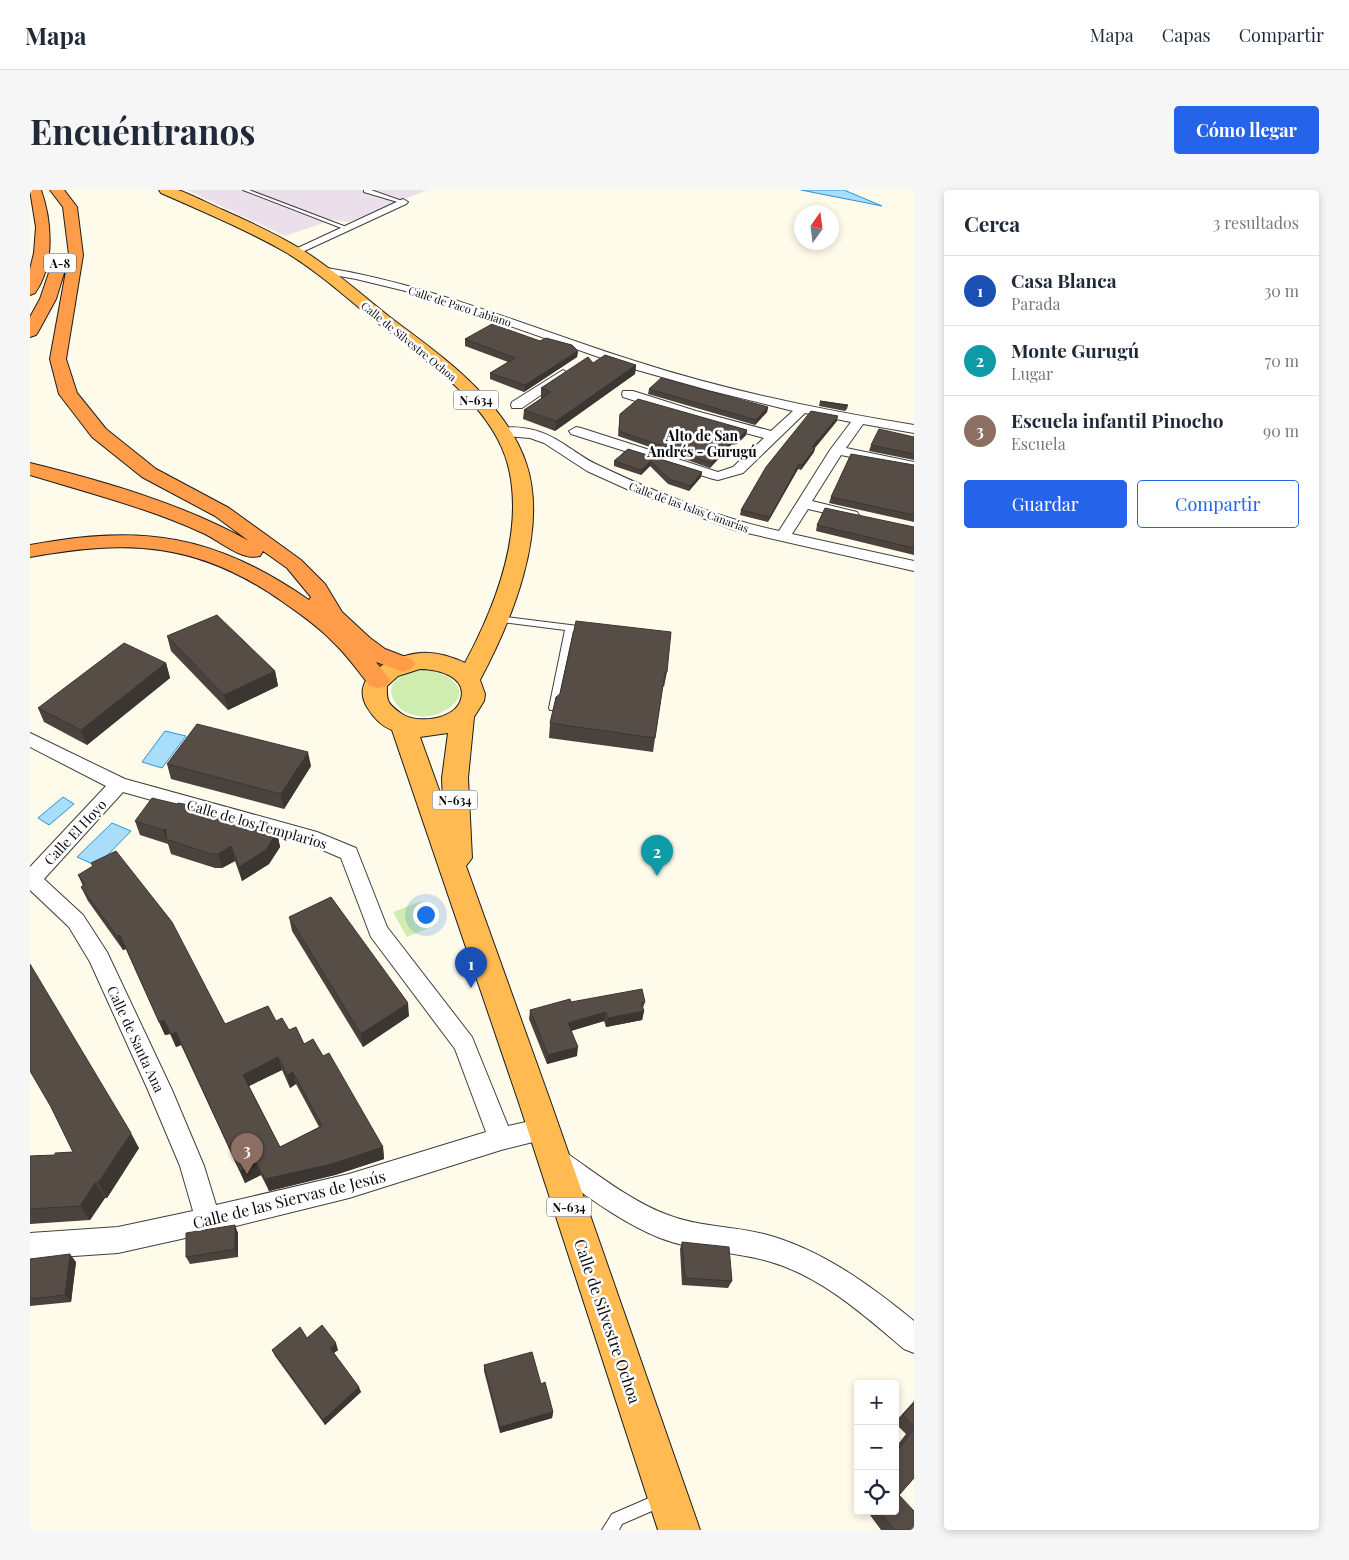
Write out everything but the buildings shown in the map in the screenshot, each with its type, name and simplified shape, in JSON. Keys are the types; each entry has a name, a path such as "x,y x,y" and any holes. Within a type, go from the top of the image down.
{"highway":[{"name":"A-8","path":"30,290 41,253 44,227 38,199 34,190"},
{"name":"A-8","path":"30,332 48,299 61,257 64,230 56,190"},
{"path":"56,190 70,207 76,255 58,359 68,394 99,433 149,473 222,512 294,564 317,589 332,613"},
{"name":"N-634","path":"166,190 238,222 294,252"},
{"name":"Calle de Silvestre Ochoa","path":"294,252 321,270 459,382 503,432 517,462 522,483 521,528 510,582 498,619"},
{"path":"30,469 159,508 199,524 236,542 332,613 362,643 377,654 403,664"},
{"path":"30,552 78,543 122,540 156,542 202,551 236,564 284,591 342,637"},
{"path":"287,578 342,637 378,680 373,690 374,701 379,711 389,719 403,725 418,728 434,727 449,723 462,716"},
{"name":"N-634","path":"435,661 467,649 498,619"},
{"name":"N-634","path":"469,679 488,645 498,619"},
{"name":"N-634","path":"378,680 393,668 419,661 435,661 455,668 469,679 474,688 474,698 470,707 462,716"},
{"name":"Calle de Silvestre Ochoa","path":"459,884 455,778 462,716"},
{"name":"Calle de Silvestre Ochoa","path":"403,725 548,1143 679,1530"}],"street":[{"path":"294,252 402,202"},
{"name":"Calle de Paco Labiano","path":"321,270 371,277 474,309 596,353 739,396 801,410 914,429"},
{"path":"517,405 596,353"},
{"path":"628,394 691,414 774,436"},
{"path":"576,431 718,476 738,470 801,410"},
{"path":"783,537 837,450 860,421"},
{"name":"Calle de las Islas Canarias","path":"503,432 532,434 549,440 592,468 634,488 739,527 914,566"},
{"path":"837,450 914,466"},
{"path":"805,504 868,518"},
{"name":"Calle de los Templarios","path":"30,739 119,784 316,839 348,853 378,931 464,1044 501,1139"},
{"name":"Calle El Hoyo","path":"30,879 119,784"},
{"name":"Calle de Santa Ana","path":"30,879 76,921 99,958 160,1090 188,1158 208,1220"},
{"name":"Calle de las Siervas de Jesús","path":"30,1246 118,1240 208,1220 350,1186 501,1139 548,1143"},
{"path":"548,1143 640,1214 676,1231 773,1250 821,1269 870,1302 914,1339"}],"lane":[{"path":"245,190 346,228"},
{"path":"369,190 366,191 402,202"},
{"path":"498,619 598,631"},
{"path":"553,708 570,628"},
{"path":"610,1530 617,1519 668,1497"}],"shaded area":[{"path":"187,190 427,190 355,220 347,222 333,220 285,236"}],"green space":[{"path":"431,670 438,672 456,684 459,696 456,702 449,708 432,716 416,716 403,710 394,701 391,691 395,681 408,673"},
{"path":"422,901 436,925 407,937 393,912"}],"water":[{"path":"801,190 844,190 882,206"},
{"path":"165,731 186,736 162,768 142,762"},
{"path":"63,797 74,804 49,825 38,818"},
{"path":"112,823 131,831 97,866 77,857"}],"place":[{"name":"Monte Gurugú","path":"657,876"},
{"name":"Casa Blanca","path":"471,988"},
{"name":"Escuela infantil Pinocho","path":"247,1174"}],"district":[{"name":"Alto de San Andrés - Gurugú","path":"702,444"}]}
